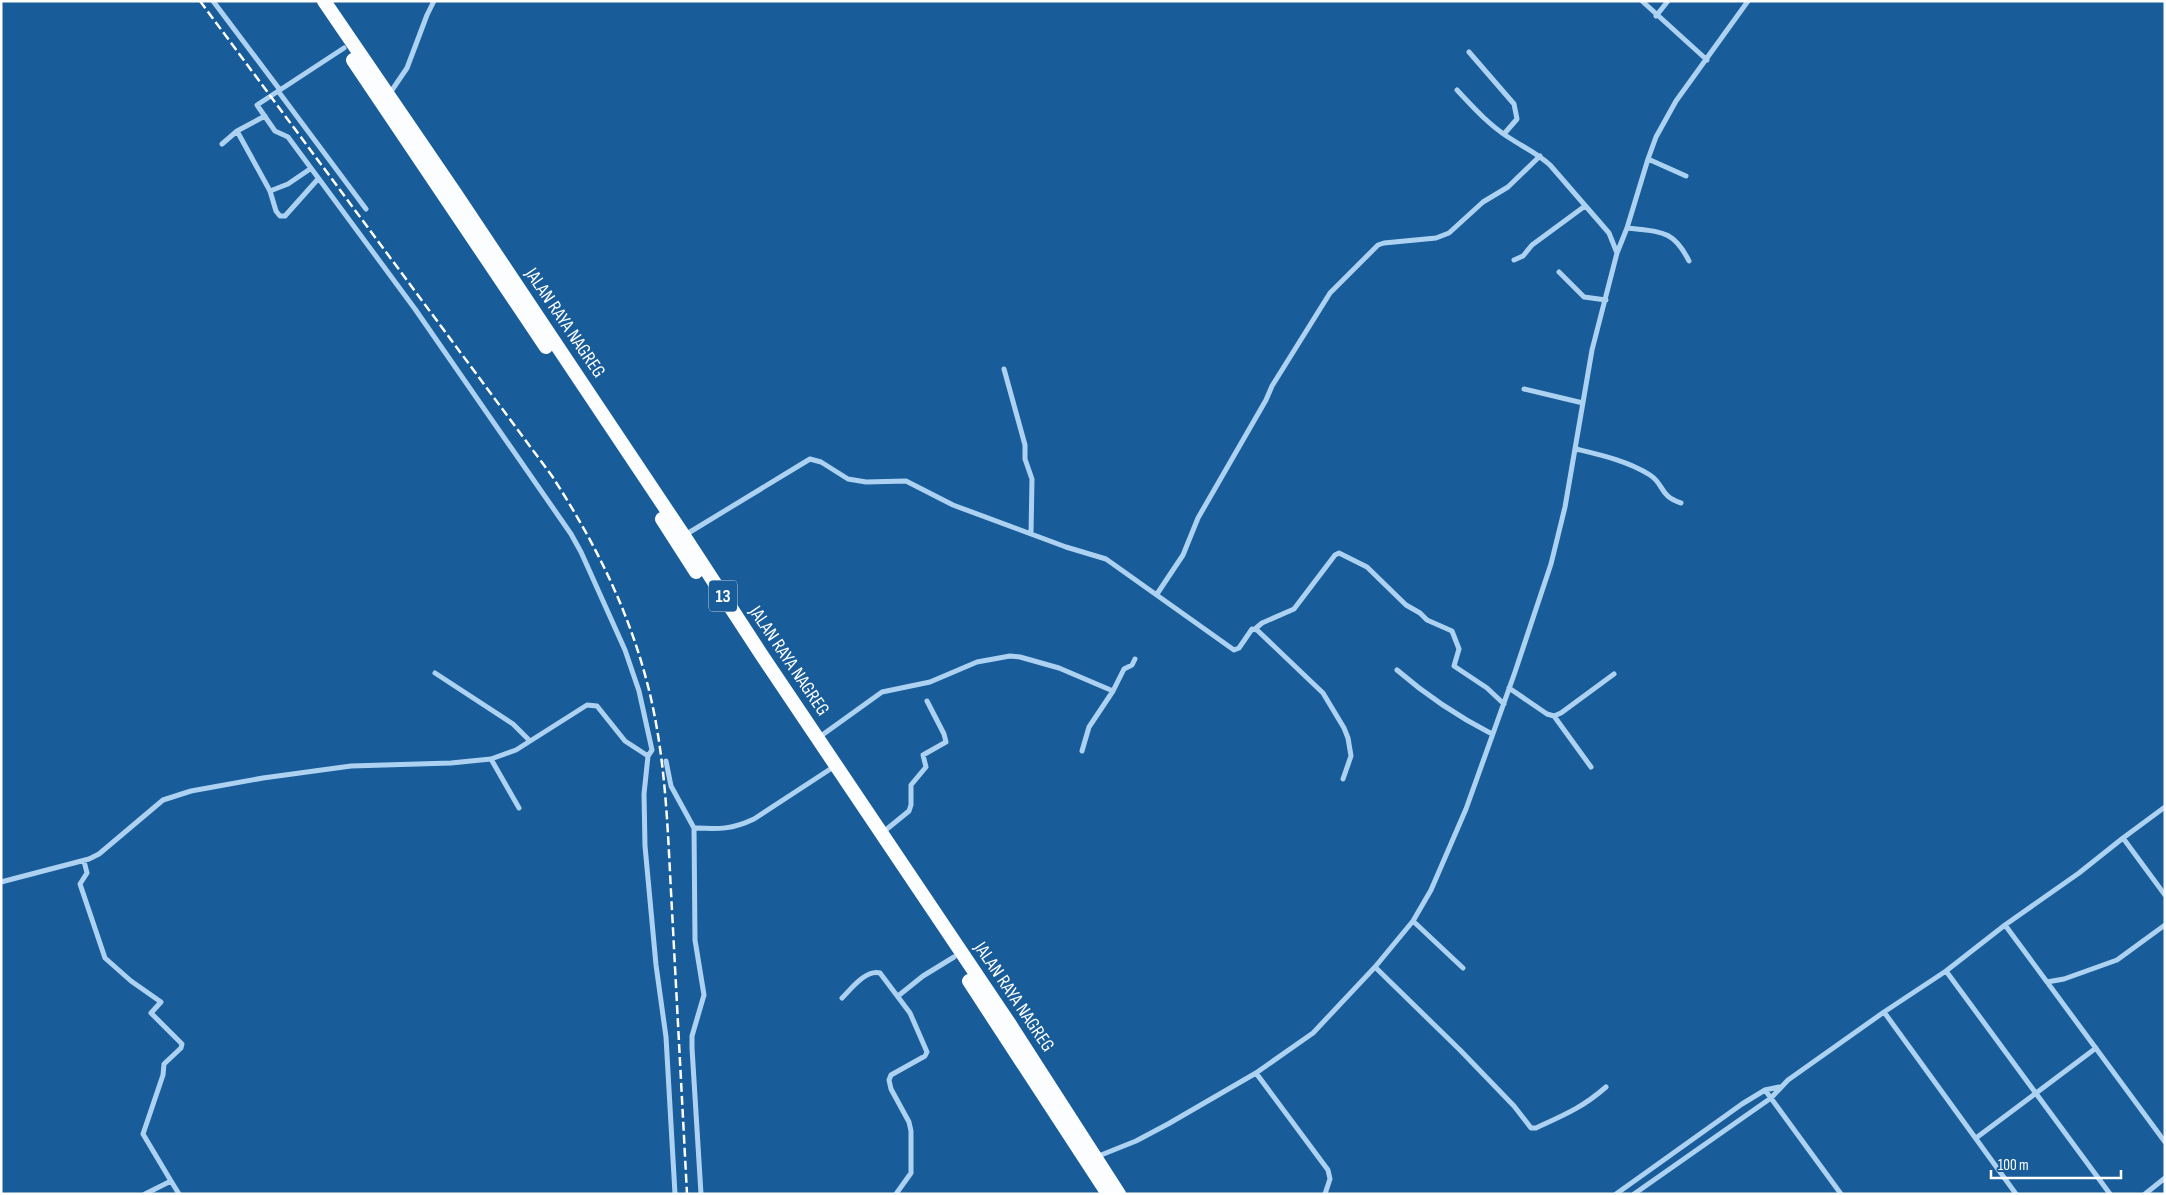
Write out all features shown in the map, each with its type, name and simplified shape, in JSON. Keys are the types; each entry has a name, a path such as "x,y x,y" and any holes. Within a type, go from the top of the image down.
{"highway":[{"name":"JALAN RAYA NAGREG","path":"313,1 818,739 832,768 882,833 1092,1159 1108,1194"},
{"name":"JALAN RAYA NAGREG","path":"324,1 389,96 832,768 954,957 1092,1159 1119,1194"}],"street":[{"path":"213,1 366,209"},
{"path":"389,96 407,68 434,1"},
{"path":"1642,1 1656,16 1707,60"},
{"path":"1656,16 1668,1"},
{"path":"1092,1159 1136,1141 1256,1074 1313,1033 1375,967 1413,921 1431,890 1459,827 1504,704 1551,564 1576,449 1592,350 1617,253 1627,228 1648,159 1656,137 1668,115 1748,1"},
{"path":"344,48 257,105 275,130 288,137 415,309 571,534 616,628 639,691 652,750 648,756 644,794 645,846 656,965 666,1038 675,1194"},
{"path":"1469,52 1514,104 1517,119 1504,134"},
{"path":"1457,90 1481,116 1504,134 1540,156 1612,237 1617,253"},
{"path":"222,144 237,131 265,116"},
{"path":"237,131 270,191 276,211 280,216 285,216 318,179"},
{"path":"1157,594 1183,555 1198,518 1266,400 1272,386 1330,293 1381,244 1436,238 1449,233 1483,202 1508,187 1540,156"},
{"path":"1648,159 1686,176"},
{"path":"270,191 288,184 310,169"},
{"path":"1514,260 1523,256 1532,245 1586,206"},
{"path":"1627,228 1661,232 1674,238 1689,261"},
{"path":"1559,272 1584,297 1606,300"},
{"path":"1004,369 1025,445 1025,459 1032,479 1031,534"},
{"path":"1524,389 1584,403"},
{"path":"1576,449 1607,456 1641,470 1652,476 1668,498 1682,503"},
{"path":"680,538 810,458 821,462 848,479 866,482 906,481 953,505 1066,547 1106,559 1234,650 1238,650 1251,630 1294,609 1335,555 1339,553 1366,567 1406,605 1420,613 1427,620 1452,630 1459,650 1454,666 1487,688 1504,704"},
{"path":"1255,629 1323,693 1340,720 1348,738 1351,756 1343,779"},
{"path":"818,739 882,692 930,682 978,662 1010,656 1060,668 1113,691"},
{"path":"1082,751 1089,726 1113,691 1124,669 1132,665 1135,659"},
{"path":"1397,670 1456,715 1492,734"},
{"path":"435,673 514,724 530,741"},
{"path":"1509,688 1547,714 1554,716 1561,713 1614,674"},
{"path":"882,833 909,811 911,805 911,785 926,767 923,755 946,742 944,734 927,701"},
{"path":"1,882 84,861 106,848 163,800 191,791 263,778 351,766 451,763 491,759 516,750 586,705 591,704 600,708 626,741 648,756"},
{"path":"1554,716 1590,768"},
{"path":"491,759 519,808"},
{"path":"666,761 671,786 694,828 695,940 704,995 692,1042 701,1194"},
{"path":"694,828 727,829 740,826 832,768"},
{"path":"1634,1194 1771,1098 1779,1087 1884,1012 1946,971 2165,807"},
{"path":"2123,838 2165,895"},
{"path":"84,861 87,873 80,884 105,958 131,981 161,1002 151,1013 182,1044 181,1048 164,1064 163,1075 143,1134 179,1194"},
{"path":"1413,921 1463,968"},
{"path":"2005,925 2165,1142"},
{"path":"2047,982 2064,979 2117,960 2165,925"},
{"path":"899,995 954,957"},
{"path":"1375,967 1460,1050 1514,1106 1531,1128 1536,1128 1578,1109 1606,1087"},
{"path":"842,998 859,981 876,971 881,974 899,995 914,1020 927,1052 925,1056 891,1076 889,1080 891,1089 910,1122 911,1131 911,1173 896,1194"},
{"path":"1946,971 2110,1194"},
{"path":"1884,1012 2016,1194"},
{"path":"1976,1138 2096,1048"},
{"path":"1256,1074 1328,1170 1330,1179 1325,1194"},
{"path":"1616,1194 1765,1090 1779,1087"},
{"path":"1765,1090 1841,1194"},
{"path":"2145,1194 2165,1178"},
{"path":"145,1194 171,1181"}],"railway":[{"path":"200,1 552,476 599,557 625,614 652,703 664,781 687,1194"}]}
